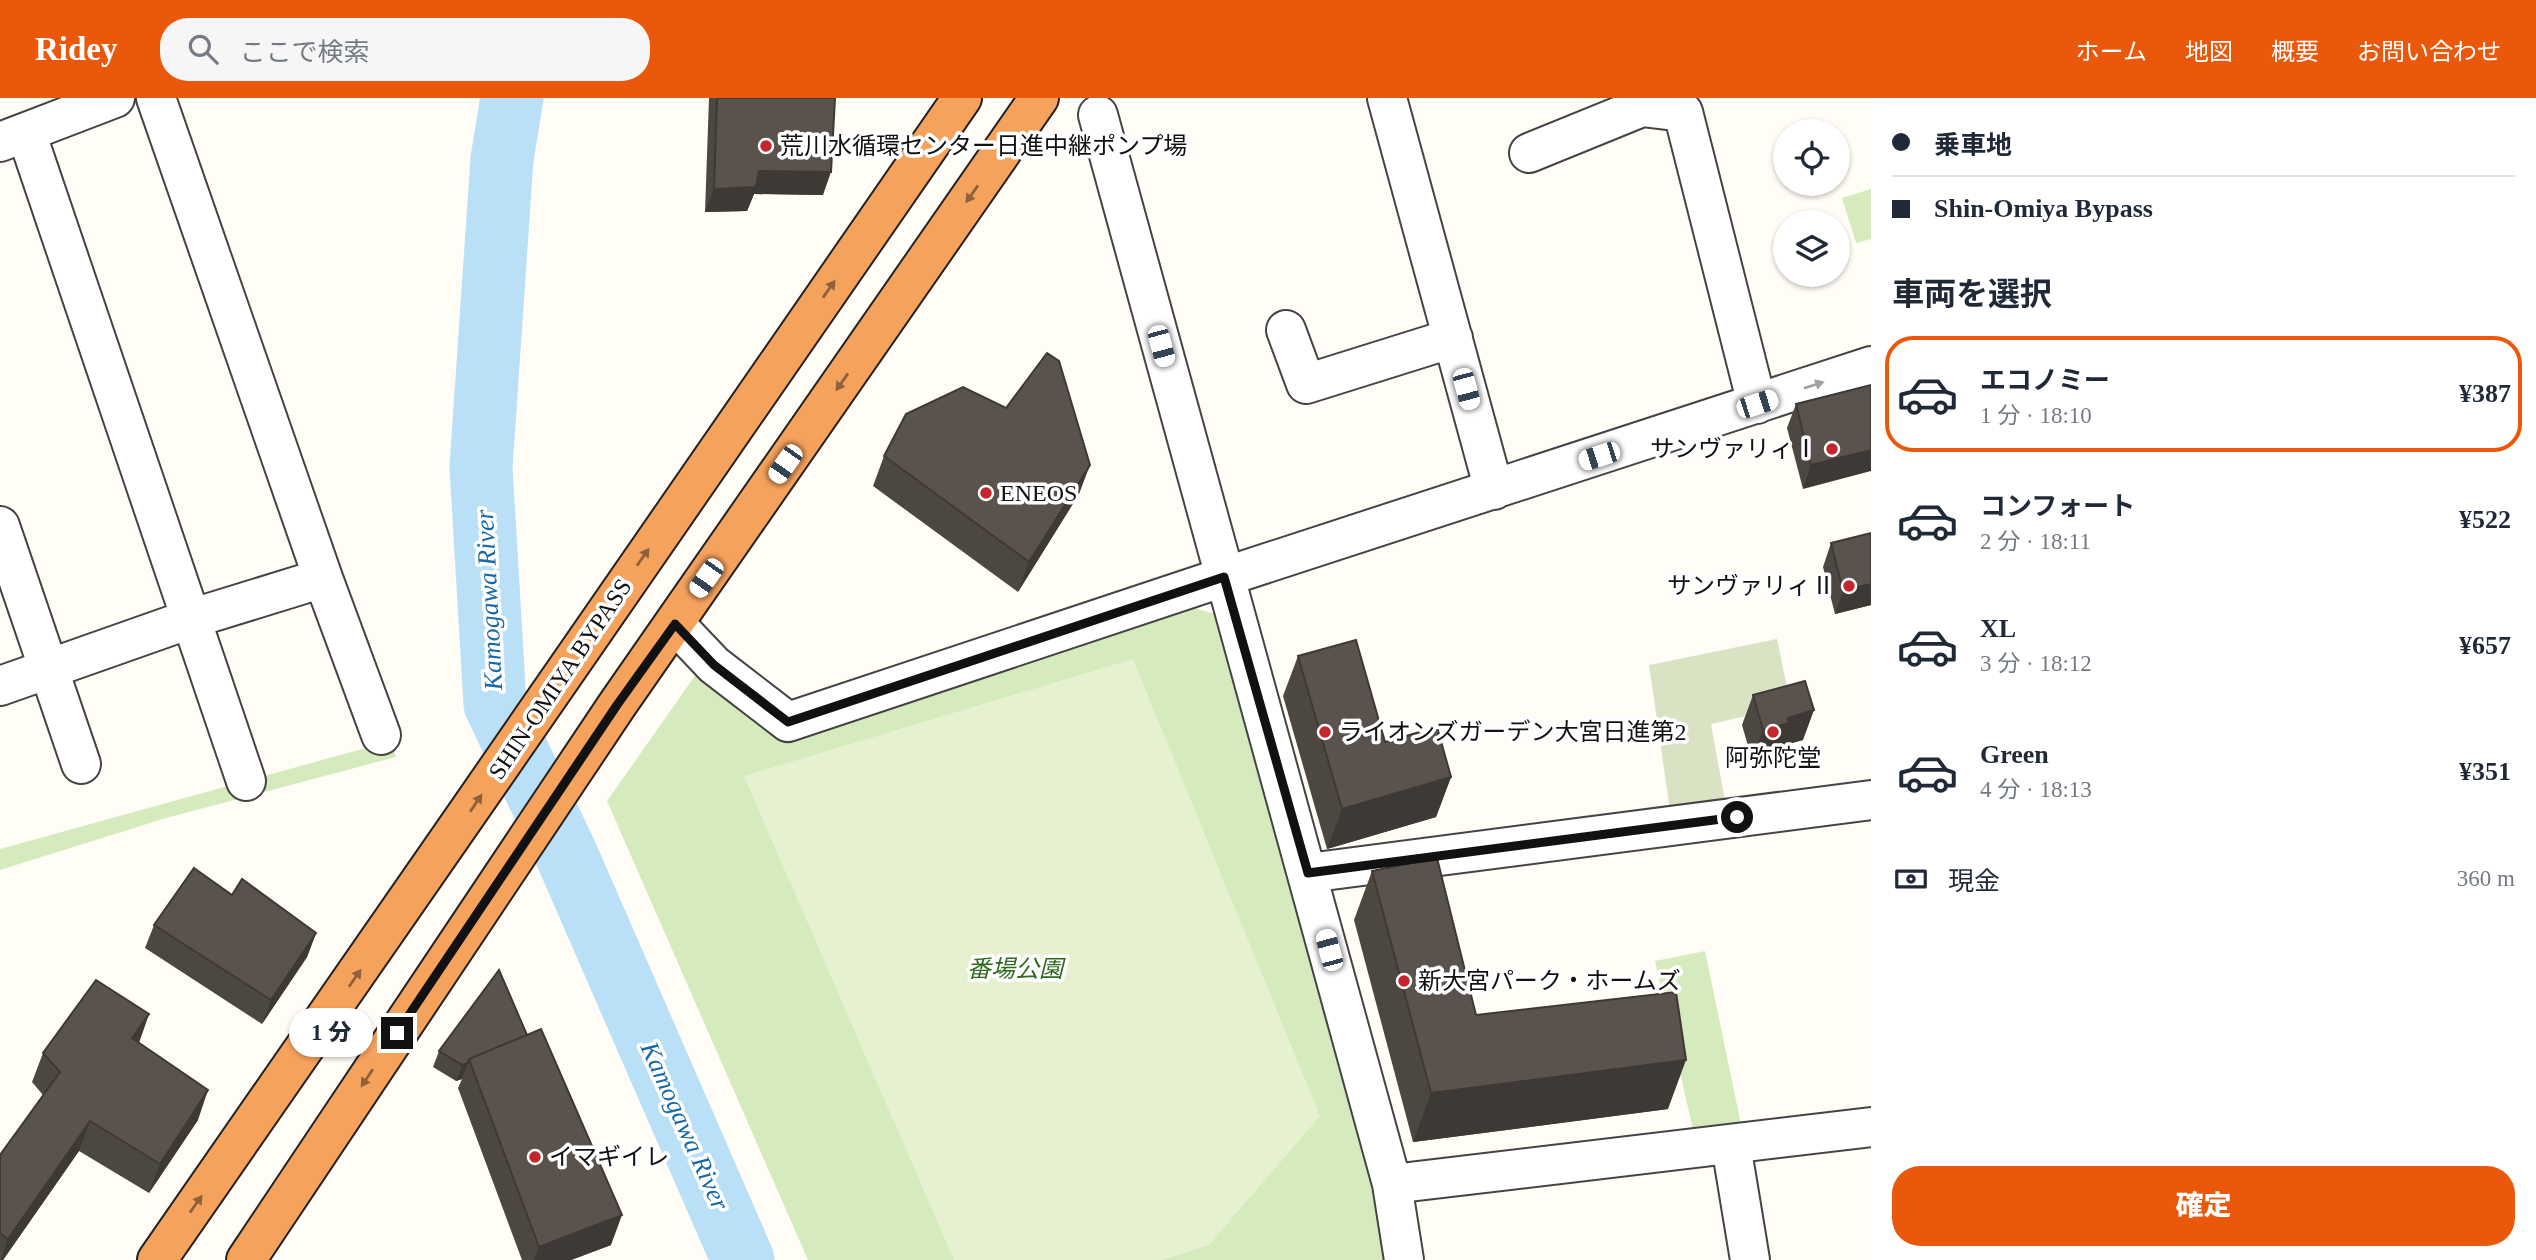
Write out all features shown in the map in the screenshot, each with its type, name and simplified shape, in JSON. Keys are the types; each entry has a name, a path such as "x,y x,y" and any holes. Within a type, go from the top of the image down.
{"highway":[{"name":"SHIN-OMIYA BYPASS","path":"157,1260 437,860 962,98"},
{"path":"246,1260 617,705 1038,98"}],"street":[{"path":"115,98 28,124 190,619 246,781"},
{"path":"156,98 323,578 382,735"},
{"path":"1389,99 1494,490"},
{"path":"1529,153 1640,102 1683,112 1757,404"},
{"path":"1098,115 1392,1184 1404,1260"},
{"path":"1286,330 1306,384 1453,338"},
{"path":"675,624 714,665 788,722 1871,366"},
{"path":"0,526 81,765"},
{"path":"0,686 190,619 323,578"},
{"path":"1308,873 1871,800"},
{"path":"1392,1184 1871,1127"},
{"path":"1731,1145 1750,1260"}],"green space":[{"path":"1871,189 1871,239 1856,243 1850,224 1850,210 1846,210 1842,198"},
{"name":"番場公園","path":"1191,607 1222,616 1375,1194 1388,1260 808,1260 607,801 699,670 792,736"},
{"path":"1777,639 1791,706 1711,724 1725,801 1670,810 1649,665"},
{"name":"番場公園","path":"1133,659 1320,1116 1209,1245 1162,1260 954,1260 744,776"},
{"path":"391,741 396,757 166,818 0,870 0,849"},
{"path":"1705,951 1743,1134 1695,1139 1655,961"}],"building":[{"name":"荒川水循環センター日進中継ポンプ場","path":"717,98 835,98 831,172 759,171 756,187 714,189"},
{"path":"1047,353 1059,361 1090,465 1029,562 884,456 906,414 963,387 1006,408"},
{"path":"1871,385 1871,450 1811,465 1796,404"},
{"path":"1871,533 1871,584 1843,591 1831,543"},
{"path":"1356,640 1385,742 1437,727 1451,777 1342,809 1298,656"},
{"path":"1805,681 1814,710 1788,718 1789,723 1763,730 1753,695"},
{"path":"1437,858 1476,1015 1676,992 1686,1060 1431,1093 1372,871"},
{"path":"194,868 232,895 242,879 316,933 271,1000 154,925"},
{"path":"499,970 527,1035 469,1059 468,1063 462,1065 439,1051"},
{"path":"96,980 149,1014 132,1038 208,1090 160,1164 90,1121 8,1239 0,1233 0,1155 60,1072 43,1053"},
{"path":"541,1029 622,1215 539,1247 469,1059"}],"waterway":[{"name":"Kamogawa River","path":"512,98 502,159 481,467 495,704 567,856 743,1260"}],"place":[{"name":"荒川水循環センター日進中継ポンプ場","path":"766,146"},
{"name":"サンヴァリィⅠ","path":"1832,449"},
{"name":"ENEOS","path":"986,493"},
{"name":"サンヴァリィⅡ","path":"1849,586"},
{"name":"ライオンズガーデン大宮日進第2","path":"1325,732"},
{"name":"阿弥陀堂","path":"1773,732"},
{"name":"新大宮パーク・ホームズ","path":"1404,981"},
{"name":"イマギイレ","path":"535,1157"}],"route":[{"path":"397,1033 617,705 675,624 714,665 788,722 1224,577 1308,873 1737,817"}]}
